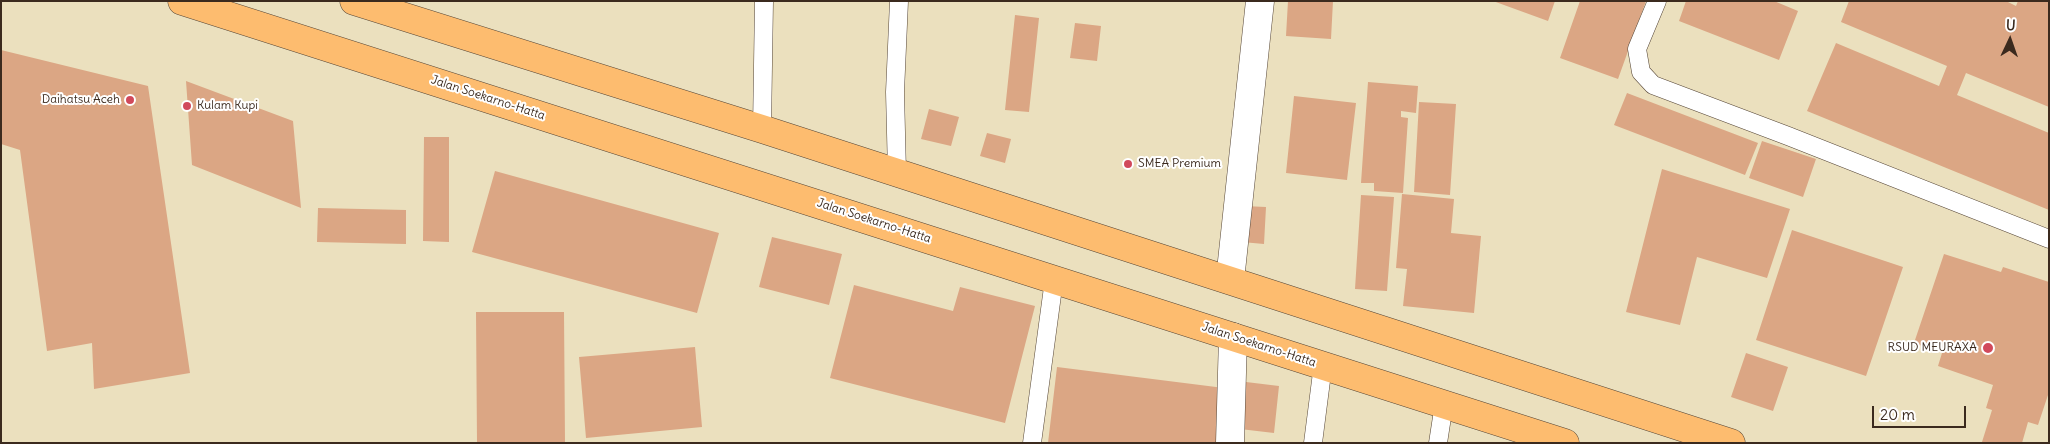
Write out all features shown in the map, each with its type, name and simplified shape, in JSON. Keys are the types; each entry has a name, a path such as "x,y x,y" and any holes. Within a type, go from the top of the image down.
{"highway":[{"name":"Jalan Soekarno-Hatta","path":"182,1 242,10 827,206 1565,443"},
{"path":"359,2 762,129 1731,443"}],"street":[{"path":"1230,280 1260,1"},
{"path":"1230,443 1233,337"}],"lane":[{"path":"762,129 764,1"},
{"path":"897,173 895,92 899,1"},
{"path":"1657,1 1637,49 1641,72 1653,85 2049,239"},
{"path":"1032,443 1054,280"},
{"path":"1313,443 1323,366"},
{"path":"1438,443 1444,404"}],"building":[{"path":"1288,1 1333,1 1331,39 1286,36"},
{"path":"1493,1 1555,1 1548,21"},
{"path":"1580,1 1646,1 1618,79 1560,58"},
{"path":"1686,1 1774,1 1798,11 1779,60 1679,21"},
{"path":"1849,1 2006,1 2016,6 2018,1 2049,1 2049,107 1966,73 1957,95 2049,133 2049,210 1807,111 1836,43 1939,86 1947,66 1841,22"},
{"path":"1015,15 1039,18 1029,112 1005,110"},
{"path":"1075,23 1101,26 1097,61 1070,58"},
{"path":"1,50 148,86 190,373 94,389 92,343 47,351 20,150 1,144"},
{"path":"186,81 293,121 301,208 192,165"},
{"path":"1368,82 1418,86 1416,113 1401,111 1401,117 1408,118 1403,193 1374,191 1374,183 1361,183"},
{"path":"1627,93 1758,143 1745,175 1614,125"},
{"path":"1294,96 1356,103 1347,180 1286,173"},
{"path":"1419,102 1456,104 1450,195 1414,192"},
{"path":"929,109 959,117 951,146 921,139"},
{"path":"987,133 1011,139 1005,163 980,156"},
{"path":"424,137 449,137 449,242 423,241"},
{"path":"1762,141 1816,159 1803,197 1749,178"},
{"path":"1662,169 1790,209 1767,278 1697,257 1680,325 1626,312"},
{"path":"495,171 719,233 697,313 472,252"},
{"path":"1402,194 1454,199 1451,233 1481,236 1474,313 1403,306 1407,269 1396,268"},
{"path":"1361,195 1394,197 1387,291 1355,289"},
{"path":"1244,206 1266,207 1264,244 1242,242"},
{"path":"318,208 406,210 406,244 317,242"},
{"path":"1792,230 1903,267 1866,376 1756,340"},
{"path":"772,237 842,254 829,305 759,287"},
{"name":"RSUD MEURAXA","path":"1944,254 2001,272 2003,267 2049,282 2049,392 2038,425 2028,422 2022,443 1982,442 1992,410 1986,408 1993,385 1938,366 1942,353 1914,343"},
{"path":"854,285 953,311 960,287 1035,306 1005,423 830,378"},
{"path":"476,312 564,312 565,443 477,443"},
{"path":"695,347 702,427 586,438 579,357"},
{"path":"1746,353 1788,367 1773,411 1731,397"},
{"path":"1057,367 1224,388 1217,443 1048,443"},
{"path":"1246,382 1279,386 1274,433 1240,429"}],"place":[{"name":"Daihatsu Aceh","path":"130,100"},
{"name":"Kulam Kupi","path":"187,106"},
{"name":"SMEA Premium","path":"1128,164"},
{"name":"RSUD MEURAXA","path":"1988,348"}]}
